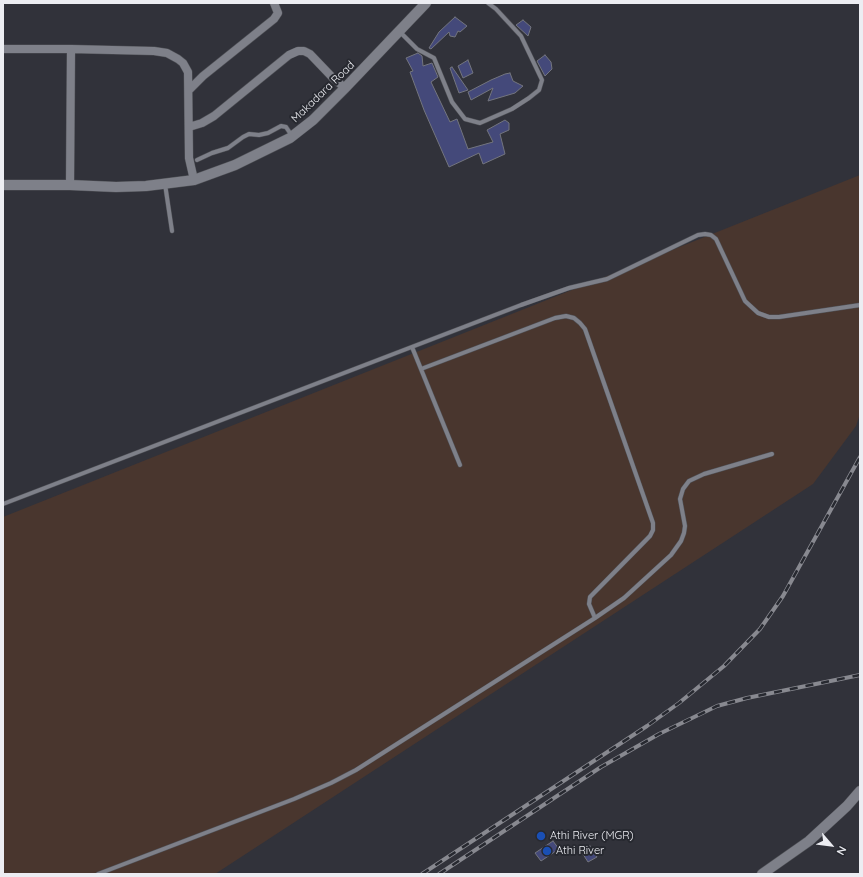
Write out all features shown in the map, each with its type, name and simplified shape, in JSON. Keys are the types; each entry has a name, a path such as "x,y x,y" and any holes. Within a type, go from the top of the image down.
{"main road":[{"name":"Makadara Road","path":"3,185 116,187 146,186 194,180 235,165 292,136 313,120 426,3"},
{"path":"766,873 809,841 848,806 860,791"}],"street":[{"path":"189,90 203,76 274,19 278,13 274,3"},
{"path":"3,49 154,51 167,53 178,59 186,66 188,72 189,158 194,180"},
{"path":"70,185 71,49"},
{"path":"189,127 214,116 289,55 298,51 304,51 310,54 345,88"}],"lane":[{"path":"399,32 417,49 434,58 452,102 465,119 480,123 512,109 523,102 539,90 542,80 521,36 496,9 488,3"},
{"path":"197,160 228,148 249,134 258,135 268,133 281,126 286,127 292,136"},
{"path":"165,184 172,231"},
{"path":"3,504 559,291 607,278 698,235 710,235 716,239 745,301 758,313 768,317 779,317 860,305"},
{"path":"421,369 556,318 566,316 574,318 585,329 653,523 653,530 650,536 590,597 589,604 595,618"},
{"path":"412,347 460,465"},
{"path":"98,874 294,799 331,783 362,766 624,598 671,555 681,541 685,526 680,499 682,489 689,481 704,474 772,454"}],"shaded area":[{"path":"860,175 860,414 856,426 813,484 215,874 3,874 3,517"}],"building":[{"path":"455,17 467,26 460,32 458,31 455,37 450,36 449,32 431,49 429,48 439,32"},
{"path":"523,20 531,27 528,36 516,25"},
{"path":"418,53 422,56 423,66 432,63 438,77 431,82 450,122 457,119 468,149 493,142 487,130 505,120 509,123 509,130 500,134 505,154 483,164 479,153 449,167 424,110 410,72 413,71 406,58"},
{"path":"545,55 551,62 552,69 545,76 537,61"},
{"path":"468,60 473,73 463,78 458,66"},
{"path":"452,67 468,90 459,93 450,68"},
{"path":"510,73 513,81 523,86 515,93 488,101 493,88 471,100 468,92 491,80"},
{"name":"Athi River","path":"553,841 559,849 541,861 535,853"},
{"path":"590,846 597,857 588,862 581,851"}],"railway":[{"path":"422,874 647,726 679,703 724,666 760,629 783,596 860,457"},
{"path":"439,874 601,767 659,734 717,706 747,698 860,675"}],"place":[{"name":"Athi River (MGR)","path":"541,836"},
{"name":"Athi River","path":"547,851"}]}
